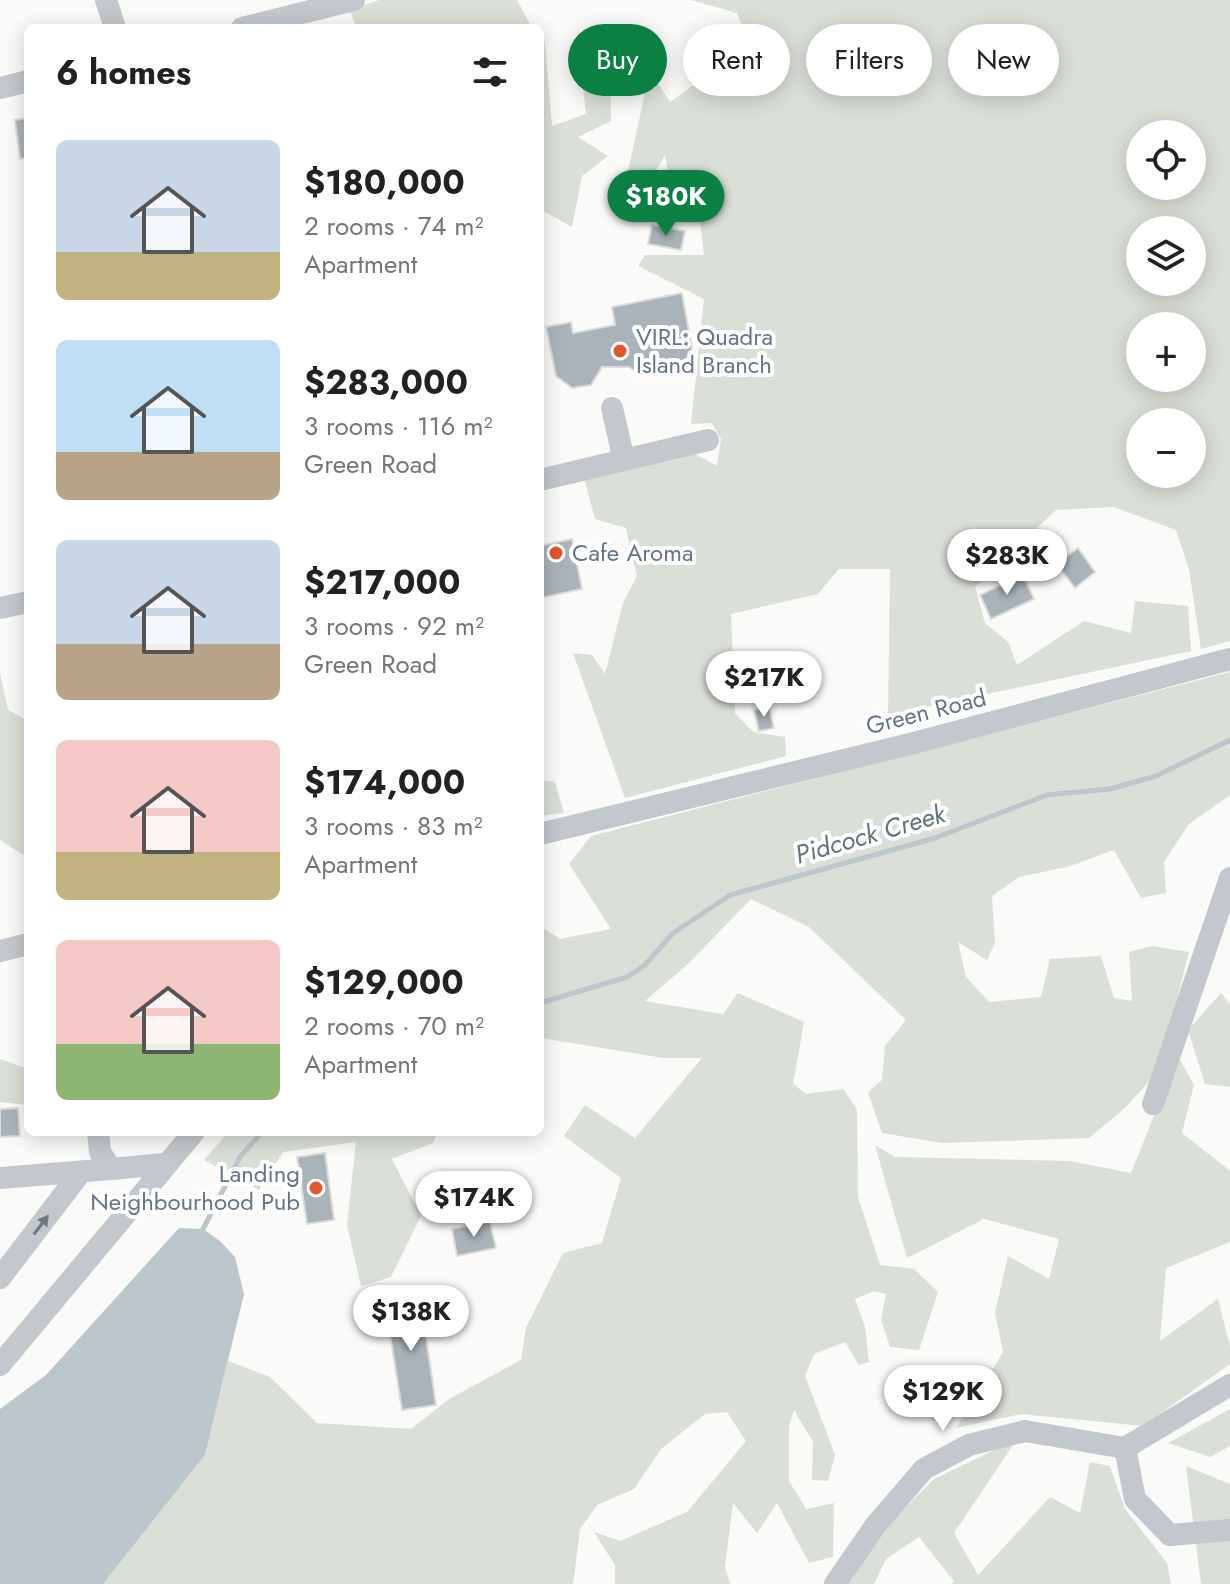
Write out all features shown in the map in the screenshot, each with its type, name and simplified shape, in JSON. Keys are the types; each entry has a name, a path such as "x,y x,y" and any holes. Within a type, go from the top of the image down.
{"street":[{"path":"106,0 114,24"},
{"path":"258,24 354,0"},
{"path":"0,88 24,82"},
{"path":"612,408 624,460"},
{"path":"544,479 708,440"},
{"path":"0,608 24,603"},
{"name":"Green Road","path":"544,833 914,743 1230,659"},
{"path":"1153,1104 1230,878"},
{"path":"0,951 24,945"},
{"path":"98,1136 100,1152 111,1169"},
{"path":"0,1365 190,1136"},
{"path":"0,1178 164,1164"},
{"path":"0,1278 81,1172"},
{"path":"835,1584 875,1526 924,1469 969,1445 1025,1431 1125,1448 1230,1385"},
{"path":"1125,1448 1135,1499 1170,1535 1230,1530"}],"shaded area":[{"path":"379,0 517,0 530,24 355,24 350,10"},
{"path":"691,0 1230,0 1230,641 1201,649 1189,569 1176,530 1114,507 1056,510 1036,529 995,539 995,574 975,586 985,623 1008,642 1017,665 1084,621 1131,633 1135,601 1188,606 1191,651 888,715 890,569 839,569 818,594 731,614 735,713 753,732 785,737 786,756 625,798 573,653 592,655 605,674 623,603 637,576 626,528 595,519 584,478 693,453 717,466 721,439 712,423 691,424 704,299 638,266 645,255 704,255 699,211 671,189 665,155 645,189 626,180 644,96 666,96 670,102 683,93 683,96 790,96 790,24 741,24 737,13"},
{"path":"544,42 552,126 586,114 584,96 610,96 611,121 578,137 608,156 582,176 572,227 544,211"},
{"path":"1230,672 1230,795 1189,824 1164,862 1166,893 1141,898 1114,850 1067,867 1019,877 992,896 995,943 987,960 958,942 966,977 989,1002 1041,997 1050,959 1101,956 1114,998 1132,1001 1129,952 1152,946 1189,952 1159,1070 1126,1107 1089,1138 942,1143 882,1133 868,1092 882,1080 885,1046 906,1020 809,927 751,899 689,963 645,1001 723,1014 738,993 804,1022 793,1084 806,1094 843,1089 857,1109 858,1197 880,1265 914,1269 938,1292 919,1350 890,1347 881,1320 886,1294 874,1291 855,1299 865,1327 869,1362 859,1365 845,1342 814,1354 805,1376 835,1455 828,1481 812,1480 813,1442 794,1410 789,1427 789,1481 806,1509 834,1503 833,1557 809,1563 777,1503 757,1533 733,1503 725,1567 730,1584 615,1584 615,1565 594,1532 620,1541 687,1512 746,1441 727,1412 705,1414 661,1449 634,1489 597,1505 580,1529 573,1584 103,1584 205,1455 228,1361 270,1377 317,1423 411,1429 449,1399 521,1360 526,1328 563,1253 602,1243 621,1178 564,1136 585,1105 635,1138 702,1058 664,1058 544,1039 544,929 560,939 611,929 569,864 591,836"},
{"path":"0,673 8,710 24,719 24,855 0,840"},
{"path":"544,781 555,782 564,813 544,816"},
{"path":"1221,993 1230,1004 1230,1087 1205,1084 1188,1030"},
{"path":"1178,1056 1194,1085 1182,1133 1230,1171 1230,1242 1166,1268 1160,1341 1218,1299 1230,1346 1230,1364 1143,1426 1021,1414 956,1428 1003,1352 995,1312 1008,1256 1049,1279 1059,1239 984,1219 907,1258 875,1145 895,1157 1070,1161 1131,1173"},
{"path":"0,1059 24,1068 24,1105 0,1102"},
{"path":"225,1136 436,1136 433,1143 392,1159 421,1216 391,1277 361,1286 347,1225 356,1142 283,1152 259,1190 204,1160"},
{"path":"179,1228 203,1229 220,1241 235,1257 244,1294 205,1455 103,1584 0,1584 0,1409 46,1375"},
{"path":"1230,1409 1230,1446 1210,1457 1168,1443"},
{"path":"1017,1439 954,1533 978,1575 1050,1497 1080,1513 1090,1462 1110,1466 1125,1509 1167,1563 1171,1584 952,1584 954,1581 919,1537 886,1559 874,1584 846,1584 883,1530 934,1479"},
{"path":"1186,1466 1230,1484 1230,1584 1201,1584"}],"building":[{"path":"24,119 24,158 20,159 15,120"},
{"path":"652,225 685,231 681,250 648,244"},
{"path":"682,293 692,349 685,363 667,366 660,362 656,369 637,373 629,367 602,367 591,385 572,388 556,376 546,327 571,322 573,333 615,325 612,307"},
{"path":"572,539 582,589 544,597 544,545"},
{"path":"1078,548 1095,572 1075,588 1057,564"},
{"path":"1023,575 1034,599 991,619 980,595"},
{"path":"769,707 774,728 759,731 754,710"},
{"path":"18,1108 20,1136 0,1137 0,1109"},
{"name":"Landing Neighbourhood Pub","path":"325,1153 334,1220 307,1224 297,1157"},
{"path":"490,1222 496,1248 457,1256 452,1229"},
{"path":"420,1297 436,1405 402,1410 385,1302"}],"waterway":[{"name":"Pidcock Creek","path":"544,1002 627,977 645,965 673,933 730,895 935,838 1047,795 1110,789 1156,776 1230,740"},
{"name":"Pidcock Creek","path":"203,1229 240,1157 258,1136"}],"place":[{"name":"VIRL: Quadra Island Branch","path":"620,351"},
{"name":"Cafe Aroma","path":"556,553"},
{"name":"Landing Neighbourhood Pub","path":"316,1188"}]}
